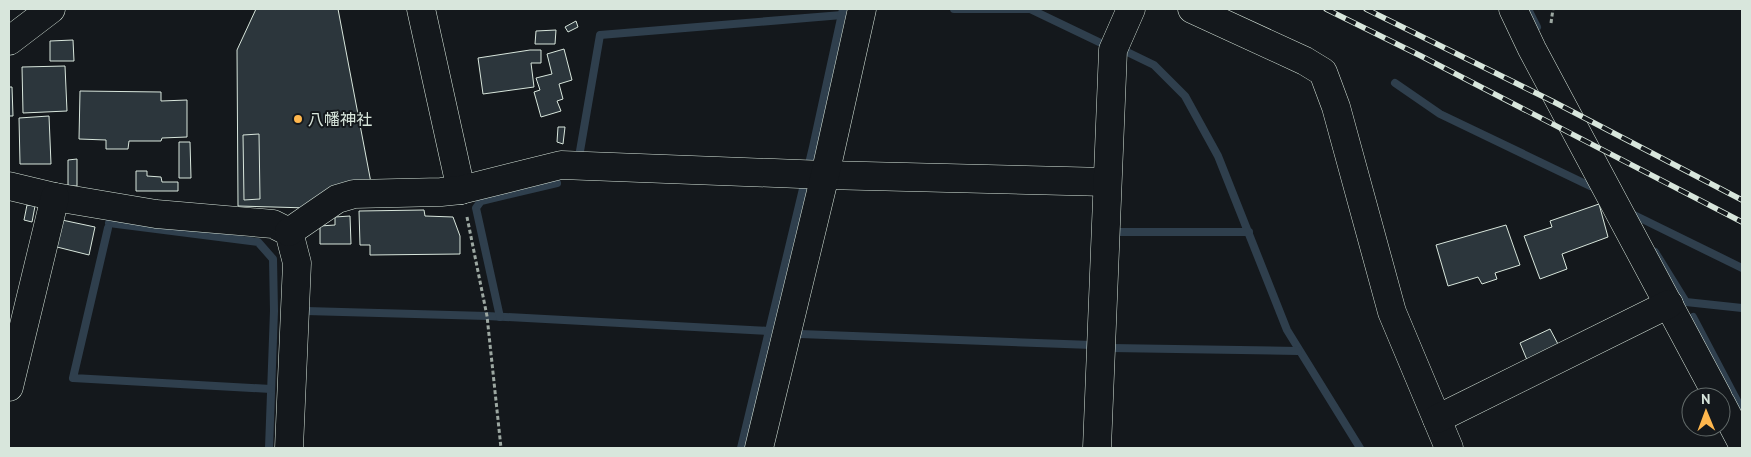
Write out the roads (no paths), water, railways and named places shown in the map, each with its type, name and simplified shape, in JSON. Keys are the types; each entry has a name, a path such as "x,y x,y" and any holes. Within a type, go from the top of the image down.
{"street":[{"path":"9,41 51,9"},
{"path":"421,9 461,190"},
{"path":"760,448 825,175 862,9"},
{"path":"1097,448 1113,50 1131,9"},
{"path":"1192,9 1305,61 1322,72 1336,107 1392,312 1449,448"},
{"path":"1513,9 1532,49 1713,387"},
{"path":"289,232 336,199 354,194 461,190 561,165 825,175 1107,182"},
{"path":"9,186 55,197 156,214 274,224 289,232 297,263 290,448"},
{"path":"9,386 55,197"},
{"path":"1436,419 1669,304"},
{"path":"1731,422 1742,443"}],"waterway":[{"path":"741,448 813,147 843,9"},
{"path":"954,9 1030,9 1103,44 1103,52"},
{"path":"1529,11 1537,27"},
{"path":"580,151 600,35 842,15"},
{"path":"1123,50 1154,65 1185,96 1218,156 1287,330 1360,448"},
{"path":"1395,83 1440,114 1590,186"},
{"path":"500,317 476,208 481,201 557,183"},
{"path":"1632,214 1742,268"},
{"path":"109,223 258,242 273,259 274,311 269,448"},
{"path":"108,228 73,378 271,389"},
{"path":"1115,232 1249,232"},
{"path":"1655,252 1686,302 1742,308"},
{"path":"306,311 487,316 769,331"},
{"path":"1693,317 1742,410"},
{"path":"800,334 1092,345"},
{"path":"1111,348 1298,351"}],"railway":[{"path":"1326,9 1742,222"},
{"path":"1366,9 1554,102 1742,200"}],"place":[{"name":"八幡神社","path":"298,119"}]}
